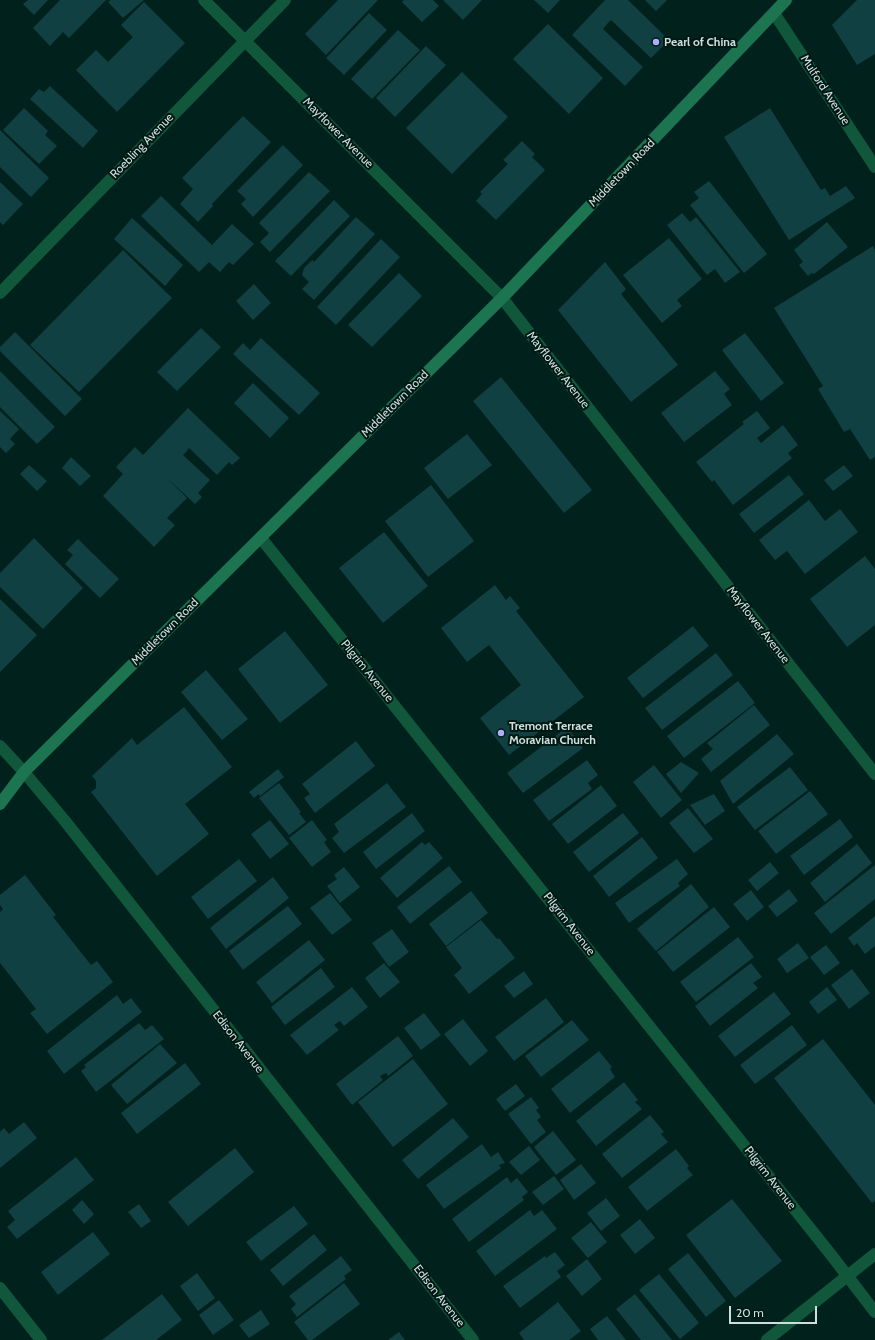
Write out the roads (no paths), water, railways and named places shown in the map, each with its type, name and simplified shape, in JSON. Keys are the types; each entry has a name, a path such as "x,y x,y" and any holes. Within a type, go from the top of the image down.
{"street":[{"name":"Mayflower Avenue","path":"204,0 502,298 875,774"},
{"name":"Roebling Avenue","path":"0,293 285,0"},
{"name":"Middletown Road","path":"0,804 24,772 502,298 786,0"},
{"name":"Mulford Avenue","path":"774,13 875,167"},
{"name":"Pilgrim Avenue","path":"261,538 848,1276 875,1312"},
{"name":"Edison Avenue","path":"0,746 65,821 473,1340"},
{"path":"766,1340 875,1254"},
{"path":"0,1288 37,1338"}],"place":[{"name":"Pearl of China","path":"656,42"},
{"name":"Tremont Terrace Moravian Church","path":"501,733"}]}
